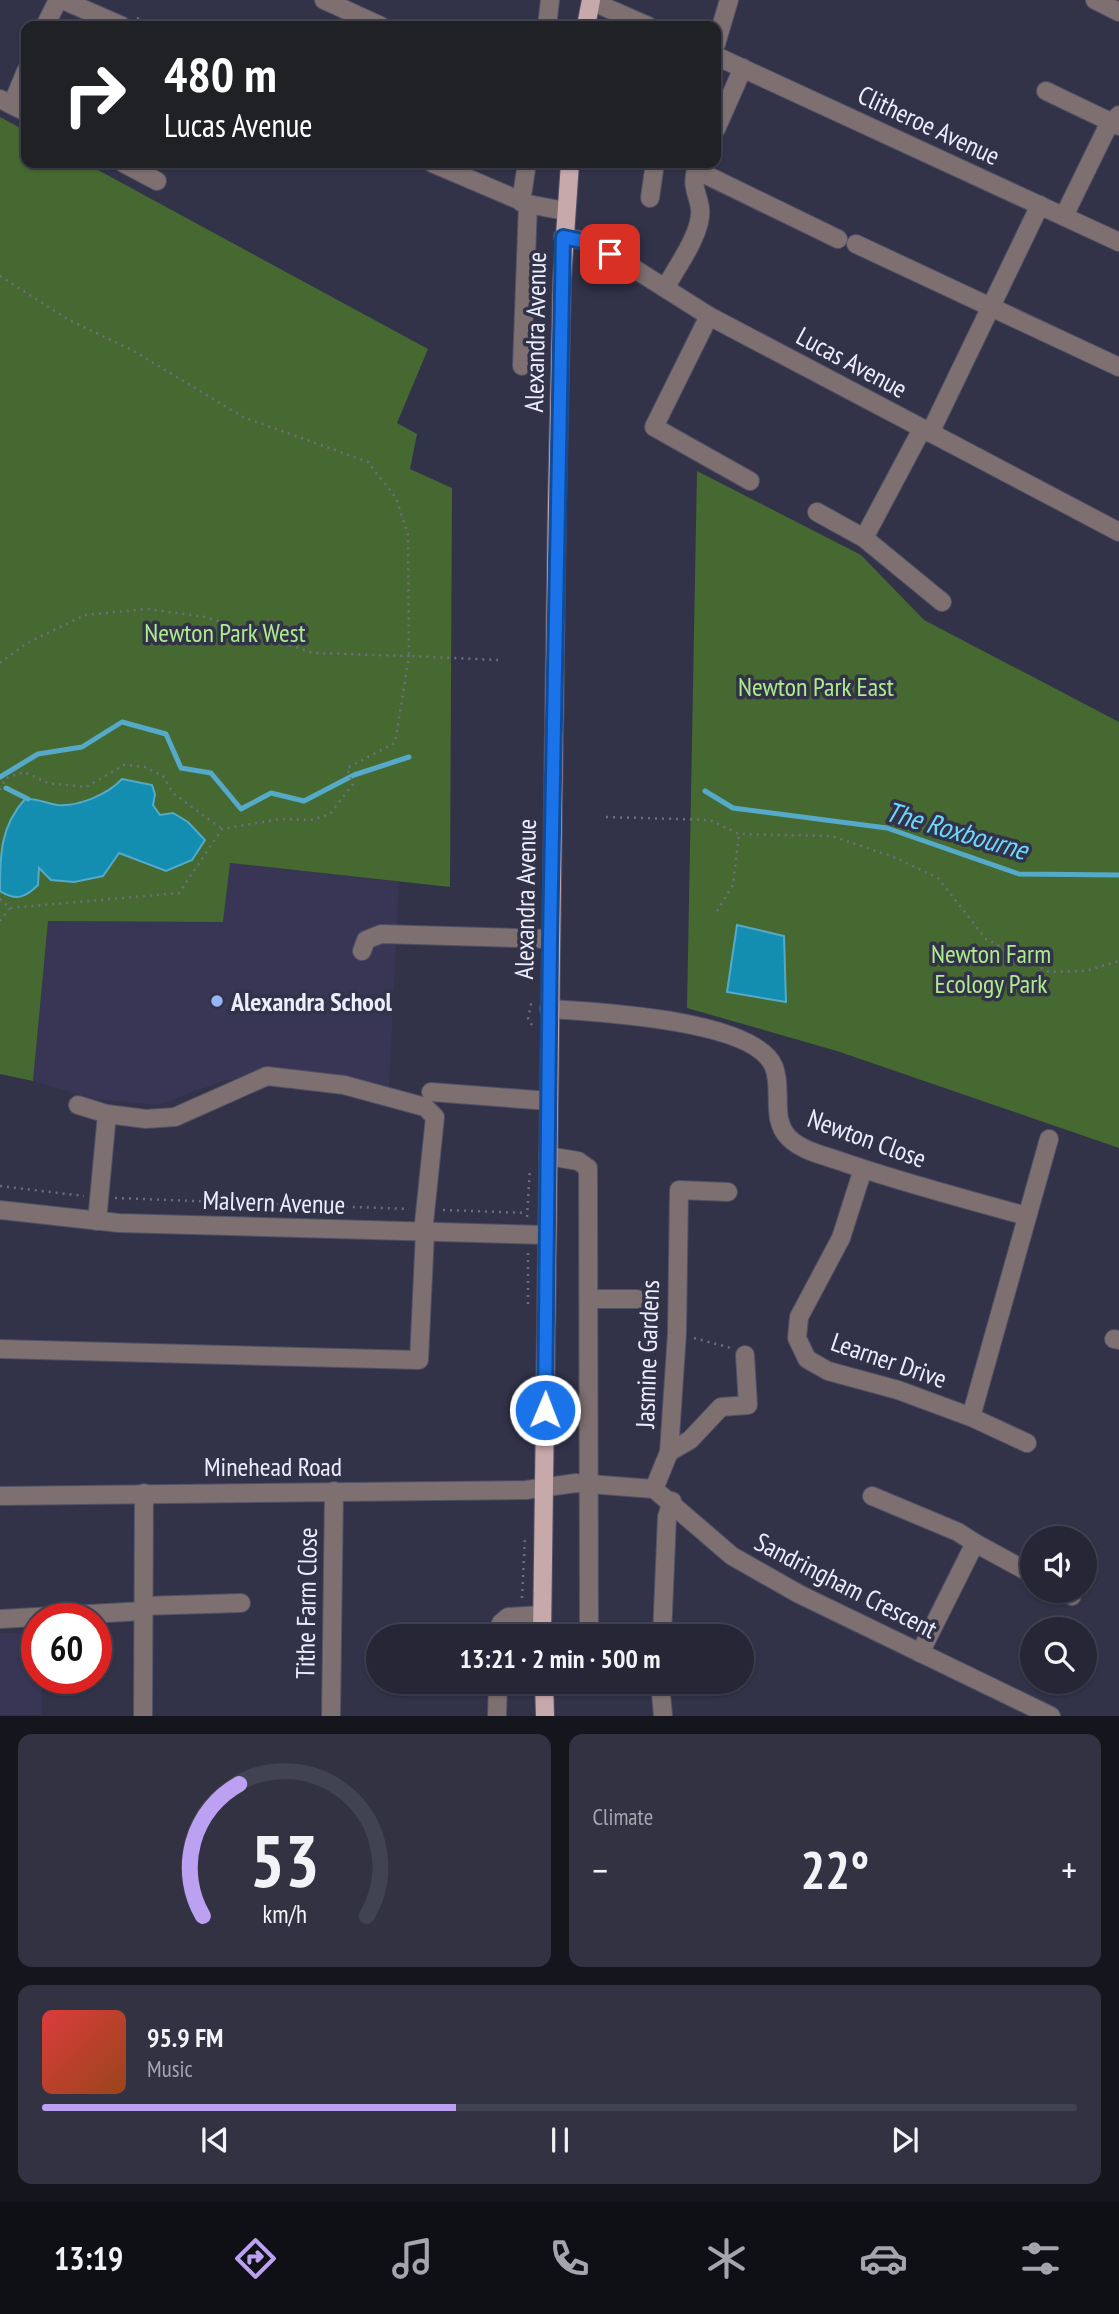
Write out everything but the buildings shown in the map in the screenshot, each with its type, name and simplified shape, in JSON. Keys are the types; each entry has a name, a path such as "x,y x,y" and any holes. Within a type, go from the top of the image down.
{"main road":[{"path":"587,21 591,1"},
{"name":"Alexandra Avenue","path":"542,1624 546,1488 550,939 563,237 569,168"},
{"path":"544,1694 545,1716"}],"street":[{"path":"48,21 61,0 110,21"},
{"path":"324,0 371,21"},
{"path":"548,21 551,0"},
{"path":"721,27 729,0"},
{"path":"1095,0 1119,12"},
{"path":"591,1 627,8 642,21"},
{"name":"Clitheroe Avenue","path":"721,58 1119,242"},
{"path":"721,118 743,68"},
{"path":"13,105 21,84"},
{"path":"1046,91 1116,121 1064,216"},
{"path":"132,168 157,181"},
{"path":"444,168 524,203 565,211"},
{"path":"522,366 527,168"},
{"path":"650,198 654,168"},
{"path":"666,287 699,224 700,212 692,177 697,168"},
{"path":"702,168 838,239"},
{"path":"864,538 926,431 991,307 1040,205"},
{"name":"Lucas Avenue","path":"563,237 592,243 709,316 1119,532"},
{"path":"856,244 1119,367"},
{"path":"709,316 654,427 750,481"},
{"path":"817,512 864,538 942,602"},
{"path":"362,951 366,940 381,934 550,939"},
{"name":"Newton Close","path":"550,1009 655,1016 755,1046 774,1066 778,1121 789,1138 807,1149 863,1169 1026,1216"},
{"path":"0,1349 419,1360 424,1233 435,1116 425,1107 344,1085 267,1076 175,1117 146,1119 107,1114 78,1105"},
{"path":"431,1092 550,1101"},
{"path":"97,1221 107,1114"},
{"path":"971,1417 1049,1139"},
{"path":"548,1156 578,1161 588,1168 589,1624"},
{"name":"Learner Drive","path":"863,1169 841,1238 799,1317 797,1338 807,1359 828,1371 898,1390 971,1417 1027,1443"},
{"name":"Jasmine Gardens","path":"654,1489 670,1452 677,1333 679,1190 727,1192"},
{"name":"Malvern Avenue","path":"0,1210 97,1221 547,1235"},
{"path":"590,1299 637,1299"},
{"path":"670,1452 690,1440 721,1407 748,1405 745,1355"},
{"path":"546,1488 590,1484 654,1489"},
{"name":"Minehead Road","path":"0,1496 546,1488"},
{"name":"Sandringham Crescent","path":"654,1489 732,1556 799,1594 920,1653 1023,1709 1051,1716"},
{"name":"Tithe Farm Close","path":"331,1716 334,1491"},
{"path":"143,1716 144,1493"},
{"path":"872,1496 958,1532 1020,1567"},
{"path":"663,1624 667,1517 672,1502"},
{"path":"920,1653 975,1543"},
{"path":"0,1619 241,1603"},
{"path":"501,1624 508,1617 542,1615"},
{"path":"497,1716 498,1694"},
{"path":"661,1694 663,1716"}],"path":[{"path":"0,276 69,320 132,350 243,417 368,462 396,498 408,535 409,656 395,743 348,770 354,784 330,814 311,820 280,819 222,829 173,793 163,776 145,766 124,765 86,787 48,783 24,772 6,778 0,790"},
{"path":"0,663 27,643 85,615 147,609 206,617 313,653 498,660"},
{"path":"606,817 710,820 739,834 832,836 896,858 938,878 986,939 1049,972 1085,971 1119,961"},
{"path":"0,899 10,908 179,893 222,829"},
{"path":"717,911 733,886 739,834"},
{"path":"0,921 10,908"},
{"path":"0,1186 99,1197 527,1213"},
{"path":"677,1333 723,1347 738,1348 745,1355"}],"shaded area":[{"name":"Alexandra School","path":"229,863 399,882 389,1090 226,1080 158,1105 93,1099 33,1081 48,921 223,922"},
{"path":"0,1633 21,1633 21,1694 41,1694 42,1715 0,1715"}],"green space":[{"name":"Newton Park West","path":"0,117 21,128 21,168 94,168 428,349 397,423 417,434 410,469 452,488 450,887 230,863 223,922 48,921 33,1081 0,1074"},
{"path":"697,471 861,555 924,620 1119,722 1119,1148 837,1051 687,1008"}],"water":[{"path":"122,779 152,785 155,794 153,805 160,815 173,813 188,822 205,840 192,860 166,871 119,853 103,876 74,882 51,880 39,868 38,885 29,893 16,897 0,891 3,842 11,820 25,799 57,805 84,802"},
{"path":"737,925 784,936 786,1002 727,992"}],"waterway":[{"name":"The Roxbourne","path":"0,777 38,754 82,747 122,722 166,734 181,768 211,773 241,809 271,793 304,801 354,775 409,757"},
{"path":"6,788 28,799"},
{"name":"The Roxbourne","path":"705,791 733,808 887,828 1019,874 1119,875"}],"place":[{"name":"Alexandra School","path":"217,1001"}],"route":[{"path":"545,1410 550,939 563,237 592,243 610,254"}],"park label":[{"name":"Newton Park East","path":"816,686"},
{"name":"Newton Farm Ecology Park","path":"991,968"}]}
